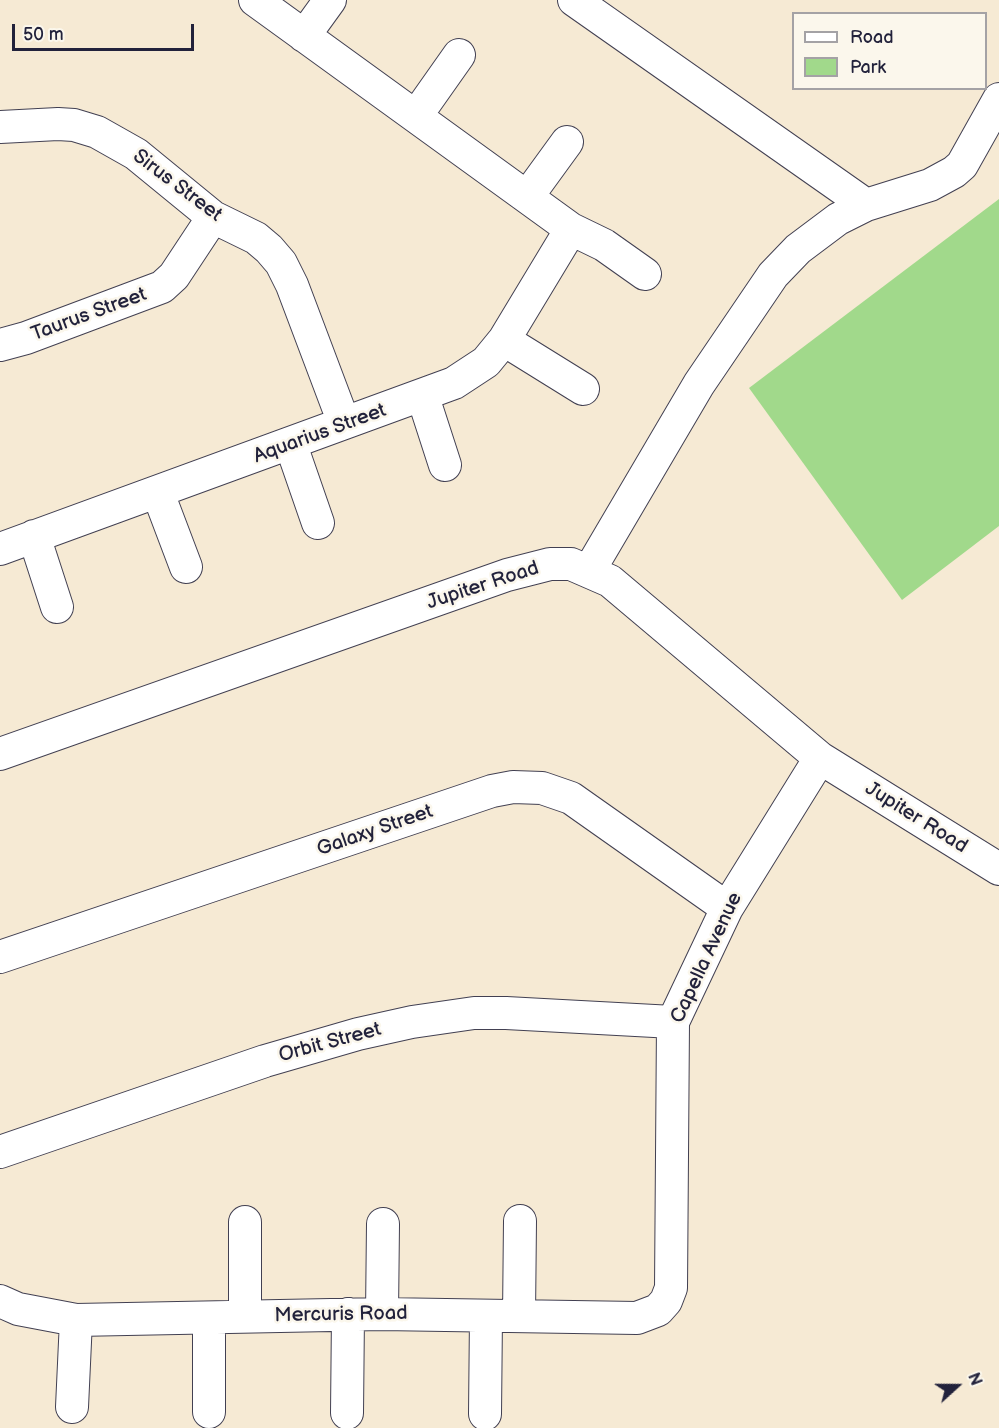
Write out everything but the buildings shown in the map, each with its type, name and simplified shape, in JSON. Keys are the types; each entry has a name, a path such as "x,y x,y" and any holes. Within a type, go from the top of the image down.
{"street":[{"path":"255,0 572,229 604,244 645,274"},
{"path":"304,36 330,0"},
{"path":"574,0 866,205"},
{"path":"416,116 459,56"},
{"path":"589,571 699,384 773,275 815,235 866,205 930,185 954,172 962,165 999,99"},
{"name":"Sirus Street","path":"0,127 58,124 74,125 97,132 136,154 213,217 256,238 281,263 304,314 344,423"},
{"path":"527,197 567,142"},
{"name":"Taurus Street","path":"0,345 37,334 162,287 174,276 213,217"},
{"name":"Aquarius Street","path":"0,549 291,445 344,423 423,397 471,373 486,362 504,340 572,229"},
{"path":"504,340 583,389"},
{"path":"423,397 446,465"},
{"path":"291,445 318,523"},
{"path":"158,493 186,567"},
{"path":"34,536 57,607"},
{"name":"Jupiter Road","path":"0,754 507,575 550,564 571,564 610,581 820,758 999,869"},
{"name":"Capella Avenue","path":"671,1288 673,1022 728,908 820,758"},
{"name":"Galaxy Street","path":"0,957 492,791 513,787 542,788 571,798 728,908"},
{"name":"Orbit Street","path":"0,1152 265,1061 358,1034 412,1022 474,1013 673,1022"},
{"path":"519,1316 520,1221"},
{"path":"245,1222 245,1316"},
{"path":"382,1224 382,1314"},
{"name":"Mercuris Road","path":"0,1301 18,1309 76,1320 209,1319 348,1314 637,1318 658,1310 666,1301 671,1288"},
{"path":"347,1413 348,1314"},
{"path":"485,1414 486,1316"},
{"path":"209,1319 209,1412"},
{"path":"72,1407 76,1320"}],"green space":[{"path":"999,199 999,526 902,600 749,388"}]}
